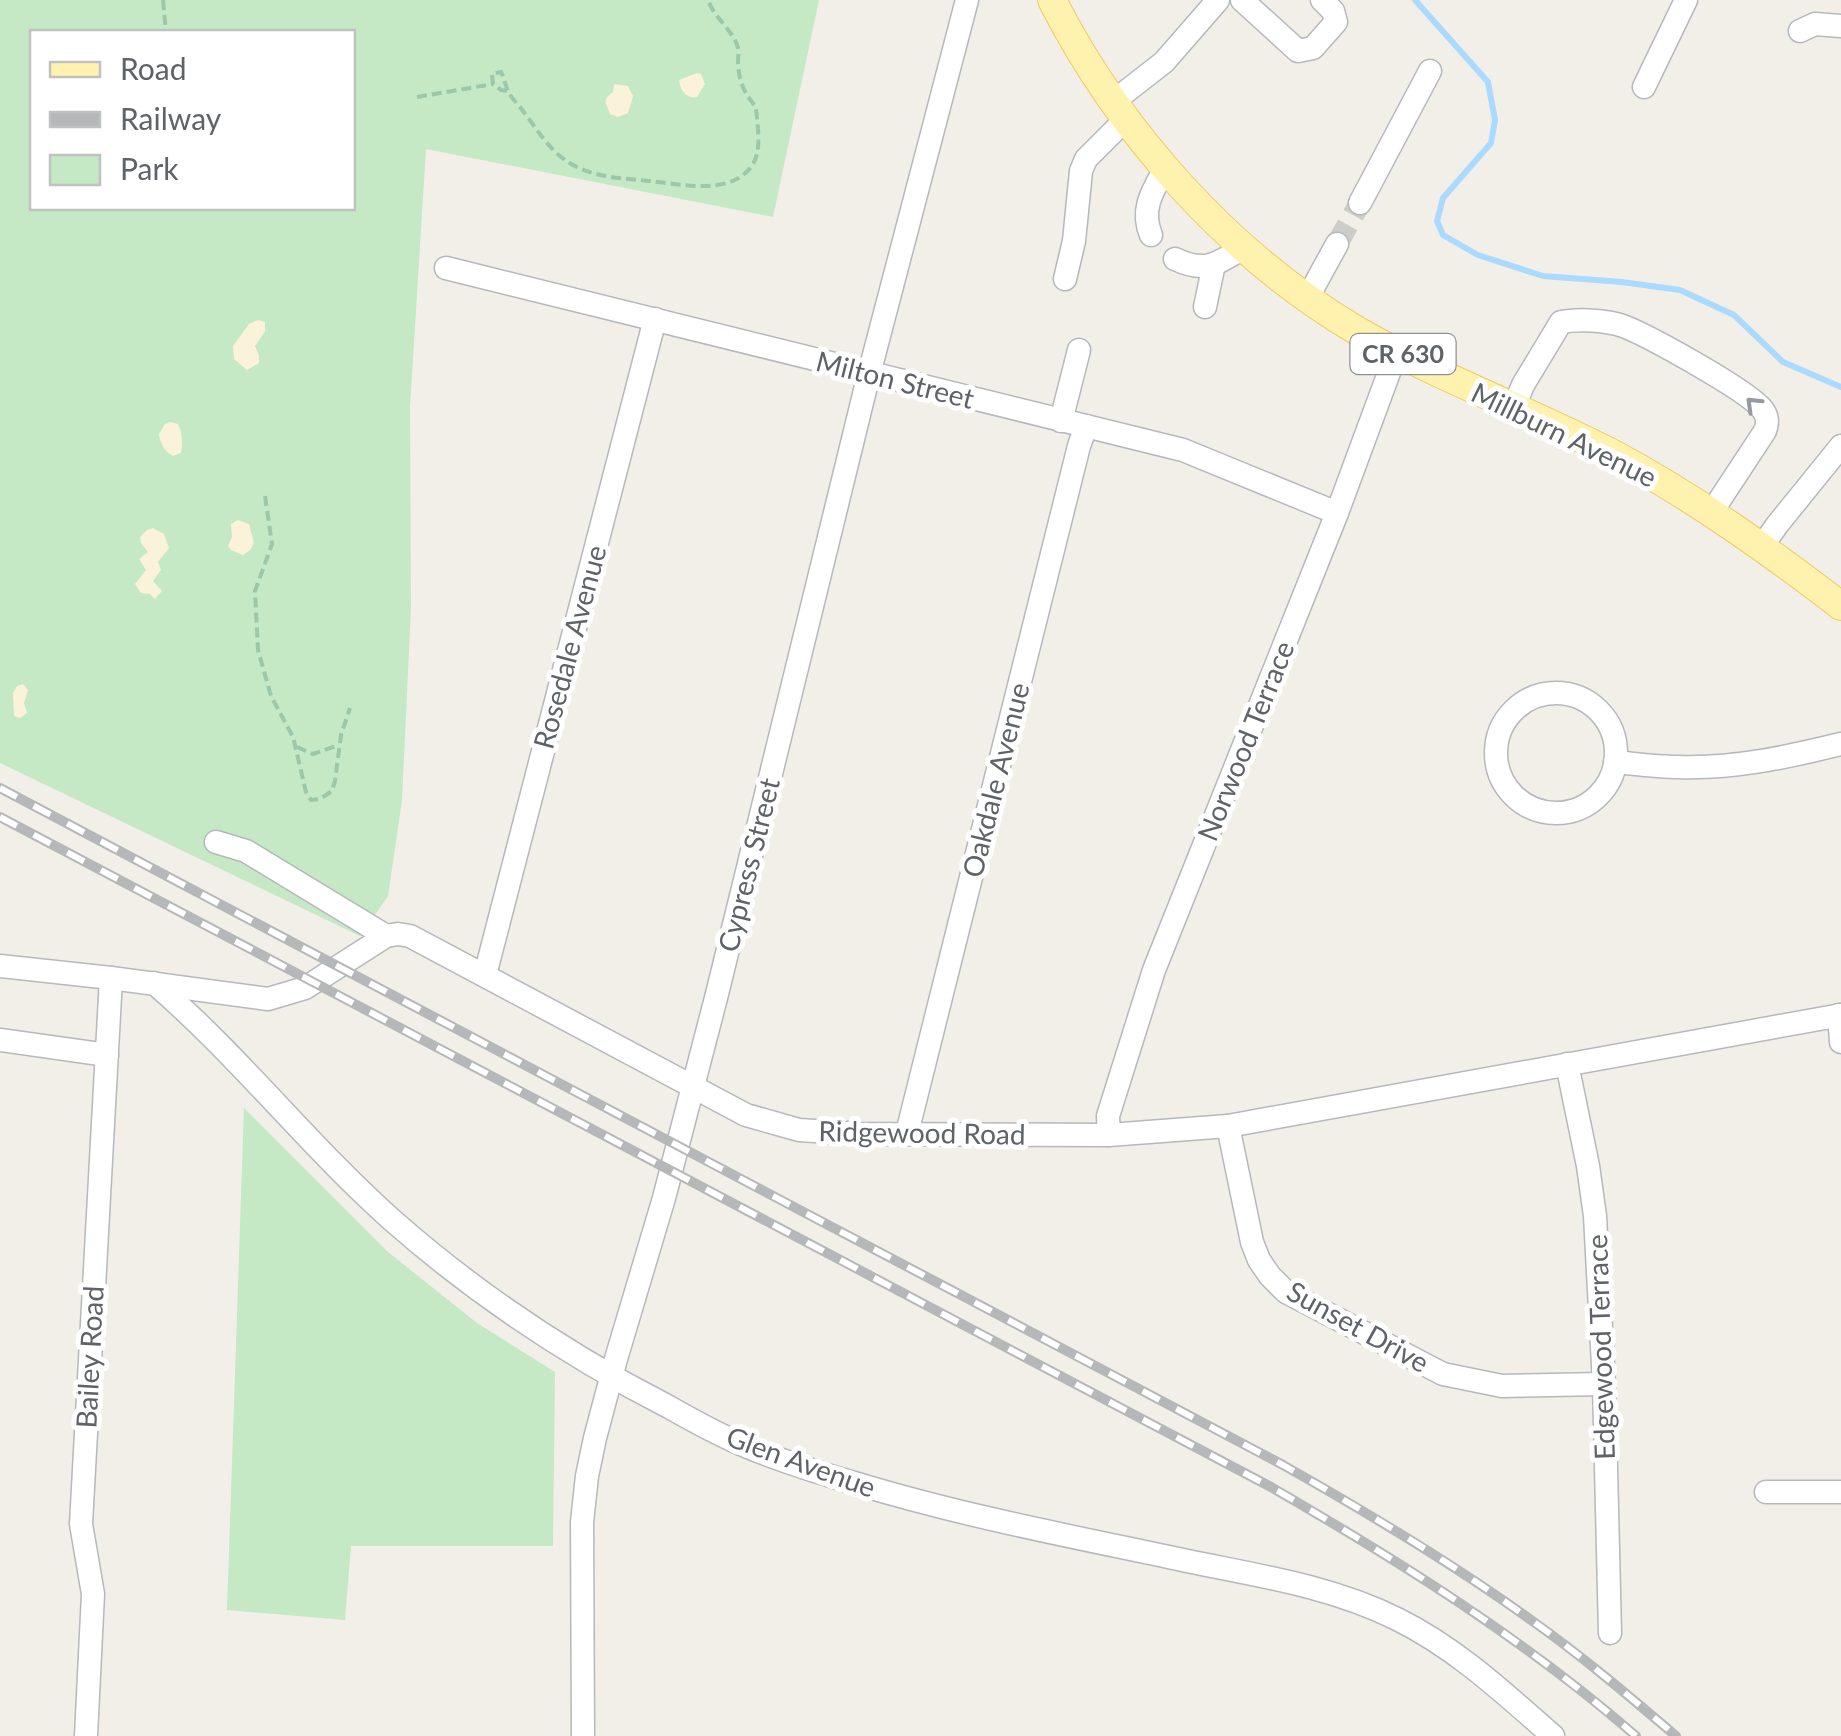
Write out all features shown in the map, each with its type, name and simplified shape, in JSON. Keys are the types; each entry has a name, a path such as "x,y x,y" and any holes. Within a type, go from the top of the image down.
{"main road":[{"name":"Millburn Avenue","path":"1052,0 1087,62 1166,168 1270,270 1355,329 1397,352 1616,456 1711,513 1841,606"}],"street":[{"name":"Cypress Street","path":"583,1736 582,1522 587,1476 718,994 869,374 968,0"},
{"path":"1065,279 1086,159 1121,110 1218,0"},
{"path":"1242,0 1298,51 1313,48 1336,22 1333,11 1322,0"},
{"path":"1644,87 1686,0"},
{"path":"1800,31 1815,24 1841,26"},
{"path":"1360,203 1430,72"},
{"path":"1151,235 1147,206 1166,168"},
{"path":"1308,297 1337,244"},
{"path":"1175,260 1198,268 1214,264 1244,247"},
{"path":"1204,307 1214,264"},
{"name":"Milton Street","path":"446,268 1182,450 1337,512"},
{"name":"Rosedale Avenue","path":"485,975 655,320"},
{"path":"1514,407 1561,322 1620,325 1652,341 1741,392 1764,411 1766,432 1711,513"},
{"path":"1061,421 1079,350"},
{"name":"Norwood Terrace","path":"1108,1135 1108,1116 1154,970 1397,352"},
{"name":"Oakdale Avenue","path":"907,1133 1086,426"},
{"path":"1761,548 1841,446"},
{"path":"1544,693 1570,694 1592,705 1609,724 1616,748 1615,762 1608,784 1590,802 1567,812 1542,812 1510,792 1498,770 1496,745 1504,722 1522,703 1544,693"},
{"path":"1615,762 1716,766 1786,758 1841,744"},
{"name":"Ridgewood Road","path":"216,842 246,851 386,936 410,936 746,1115 799,1130 1108,1135 1228,1126 1840,1015"},
{"path":"0,966 268,999 304,988 386,936"},
{"name":"Bailey Road","path":"86,1736 93,1594 81,1524 111,978"},
{"name":"Glen Avenue","path":"154,984 192,1016 392,1220 520,1320 611,1377 735,1442 810,1470 926,1504 1306,1586 1370,1607 1398,1619 1469,1662 1553,1736"},
{"path":"1840,1015 1841,1042"},
{"path":"0,1040 107,1055"},
{"name":"Edgewood Terrace","path":"1567,1064 1595,1216 1610,1633"},
{"name":"Sunset Drive","path":"1228,1126 1252,1242 1259,1260 1286,1292 1443,1374 1502,1386 1604,1384"},
{"path":"1766,1492 1841,1492"}],"path":[{"path":"163,0 166,30"},
{"path":"493,84 492,74 500,72 508,91 553,150 570,164 606,178 696,186 729,182 752,166 756,156 756,106 742,92 739,50 708,0"},
{"path":"417,97 493,84 508,91"},
{"path":"265,496 272,544 255,591 258,650 271,696 295,745 306,792 312,800 332,790 350,708"},
{"path":"295,745 314,754 339,745"}],"green space":[{"path":"0,0 819,0 773,217 426,149 410,407 411,608 402,800 388,896 360,936 0,763"},
{"path":"244,1108 388,1252 477,1323 555,1372 553,1546 351,1546 345,1620 227,1610"}],"sand":[{"path":"697,73 705,84 697,97 690,97 679,80"},
{"path":"614,84 628,86 633,96 628,113 618,117 610,114 606,102"},
{"path":"265,322 265,331 255,346 259,363 247,370 234,359 233,346 249,324"},
{"path":"170,422 178,424 182,438 181,453 173,456 163,447 159,434"},
{"path":"238,520 249,524 254,543 243,555 228,546 231,524"},
{"path":"153,528 164,534 169,548 158,562 161,570 153,581 162,591 155,599 141,593 135,584 146,570 139,559 148,552 140,537"},
{"path":"23,684 28,690 24,703 27,713 20,718 14,716 13,693"}],"waterway":[{"path":"1415,0 1488,82 1495,120 1491,143 1443,198 1437,221 1443,235 1478,255 1543,276 1680,290 1734,315 1783,362 1841,387"}],"tunnel":[{"path":"1337,244 1360,203"}],"railway":[{"path":"0,788 1283,1465 1501,1599 1587,1662 1676,1736"},
{"path":"0,817 1271,1487 1460,1603 1550,1667 1636,1736"}]}
